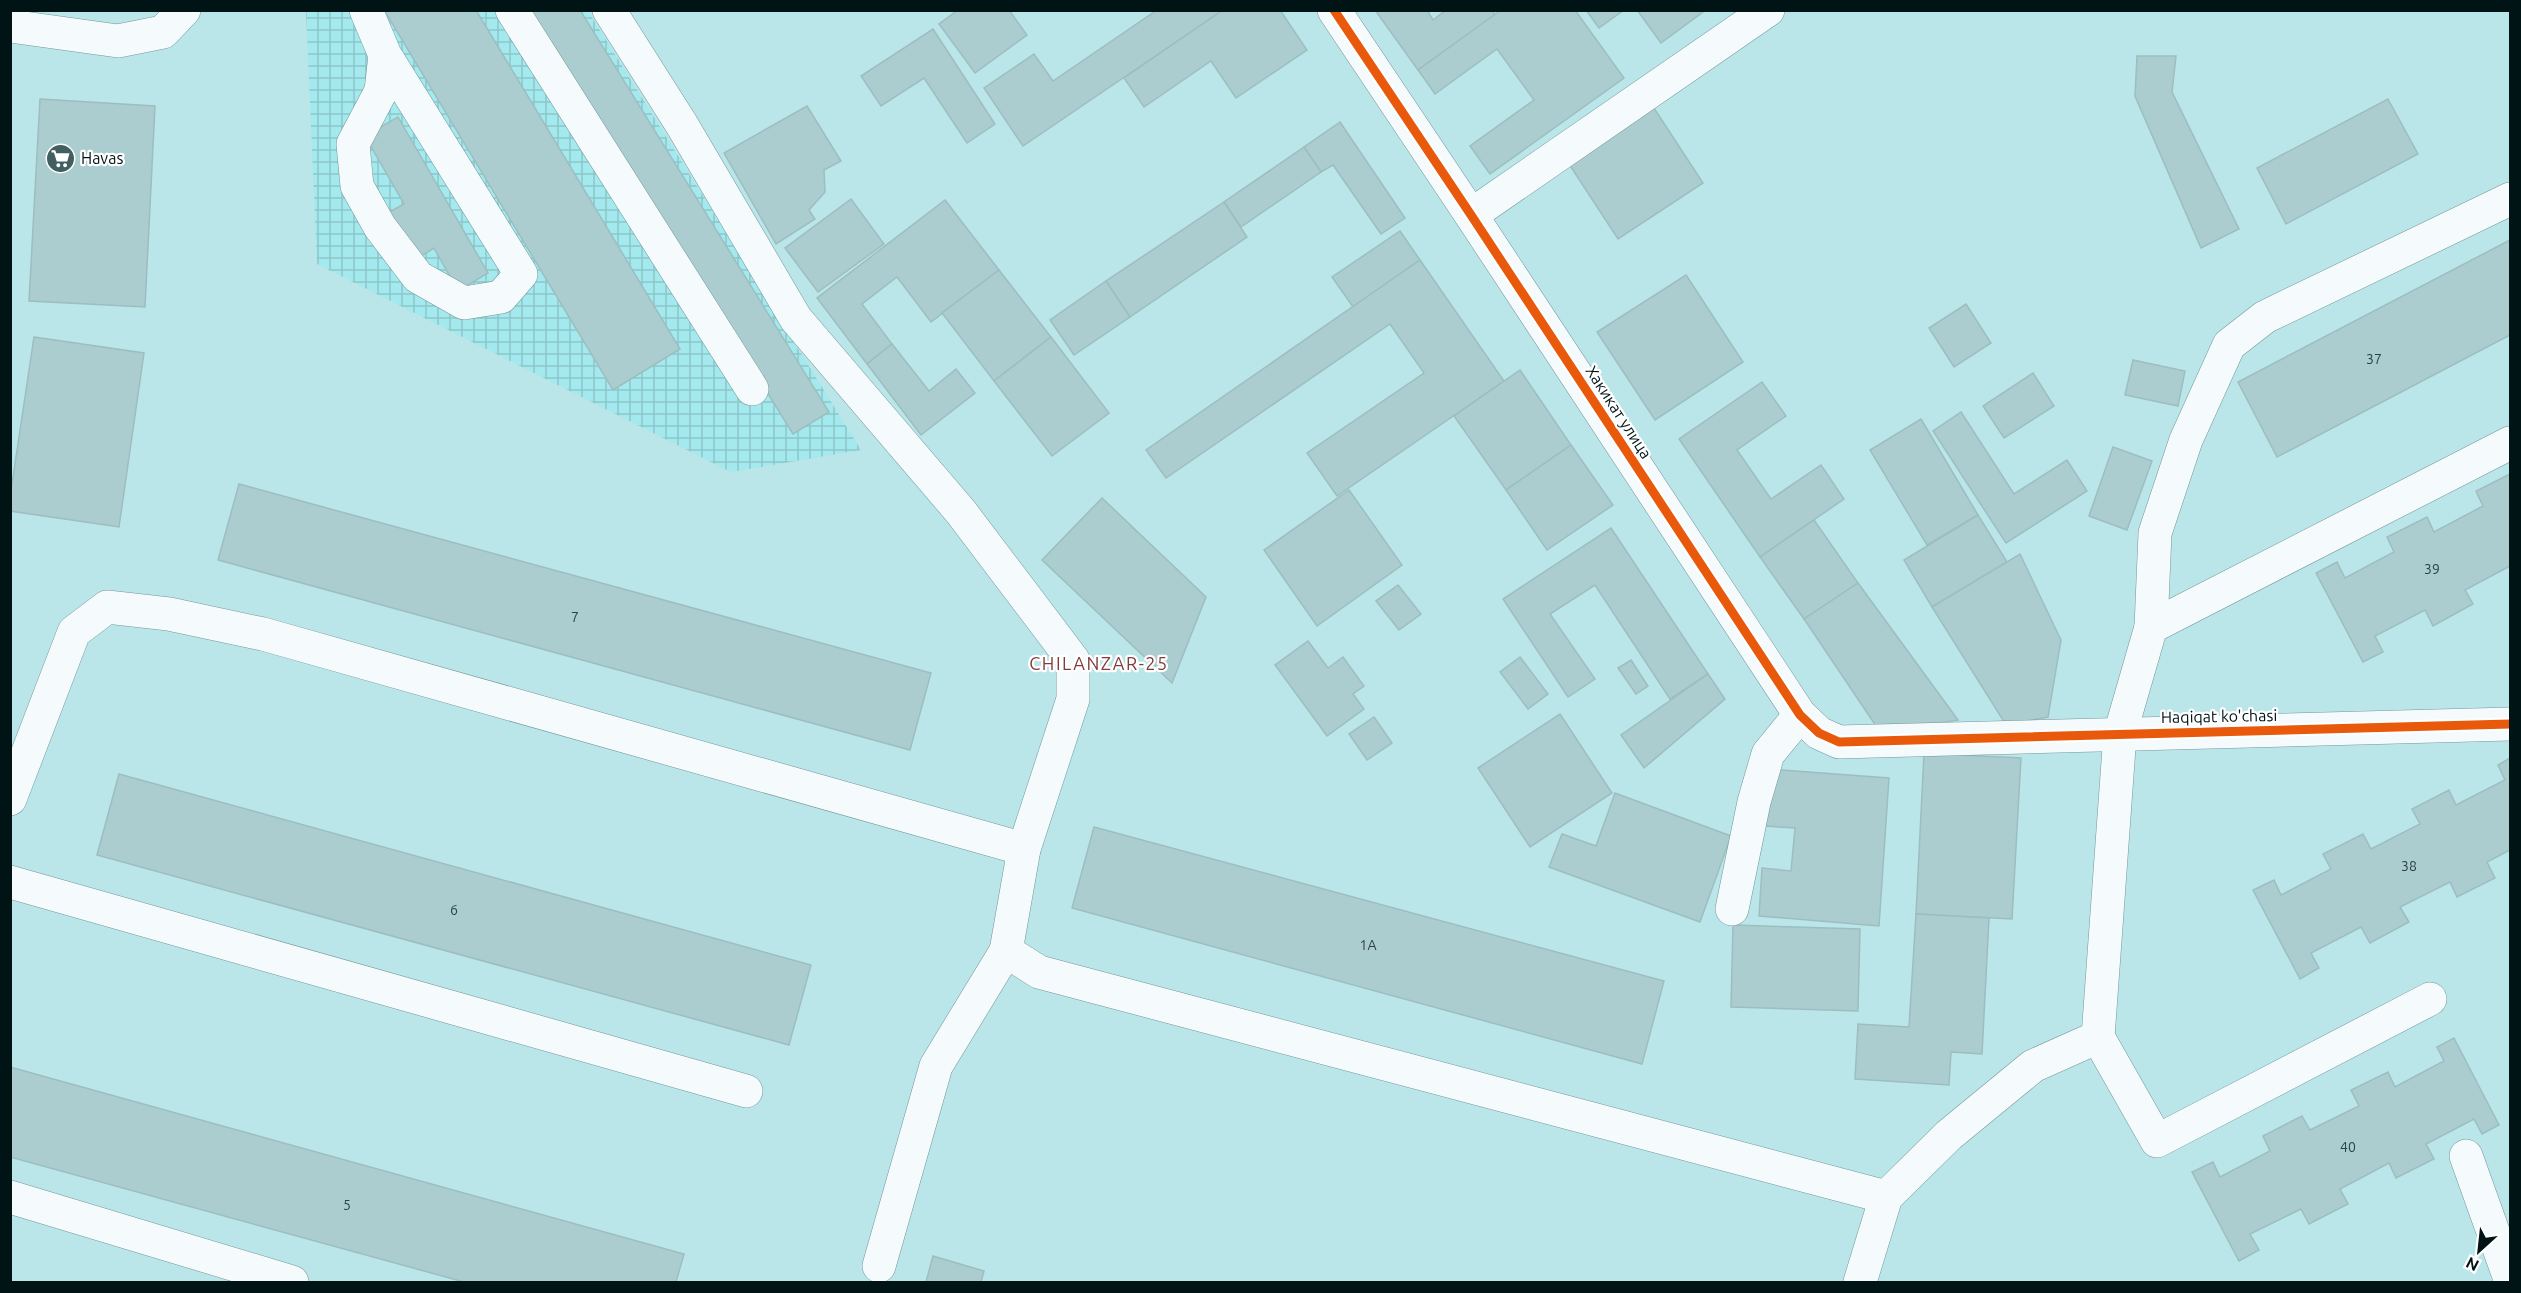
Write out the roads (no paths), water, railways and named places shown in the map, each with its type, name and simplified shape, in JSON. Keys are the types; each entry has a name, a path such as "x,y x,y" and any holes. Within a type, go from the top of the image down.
{"street":[{"path":"366,10 385,55 521,274 501,297 464,303 418,278 380,227 357,186 353,144 381,91 385,55"},
{"path":"512,10 752,389"},
{"path":"609,10 682,125 796,319 961,512 1073,660 1073,699 1024,849 1006,951 936,1066 879,1266"},
{"name":"Хакикат улица","path":"1334,10 1472,214 1800,715 1819,733 1839,742 1929,740"},
{"path":"1472,214 1768,10"},
{"path":"10,26 118,41 171,18"},
{"path":"2430,999 2157,1141 2098,1037 2120,734 2151,627 2155,533 2186,440 2229,345 2265,317 2511,199"},
{"path":"2151,627 2511,443"},
{"path":"10,800 74,632 107,607 169,614 263,634 1024,849"},
{"path":"1732,909 1754,802 1768,754 1800,715"},
{"name":"Haqiqat ko'chasi","path":"1929,740 2511,724"},
{"path":"10,882 746,1091"},
{"path":"1006,951 1039,972 1886,1197"},
{"path":"1860,1282 1886,1197 1948,1135 2033,1066 2098,1037"},
{"path":"2466,1156 2511,1279"},
{"path":"10,1197 292,1282"}],"place":[{"name":"Havas","path":"60,158"}],"district":[{"name":"CHILANZAR-25","path":"1099,663"}]}
